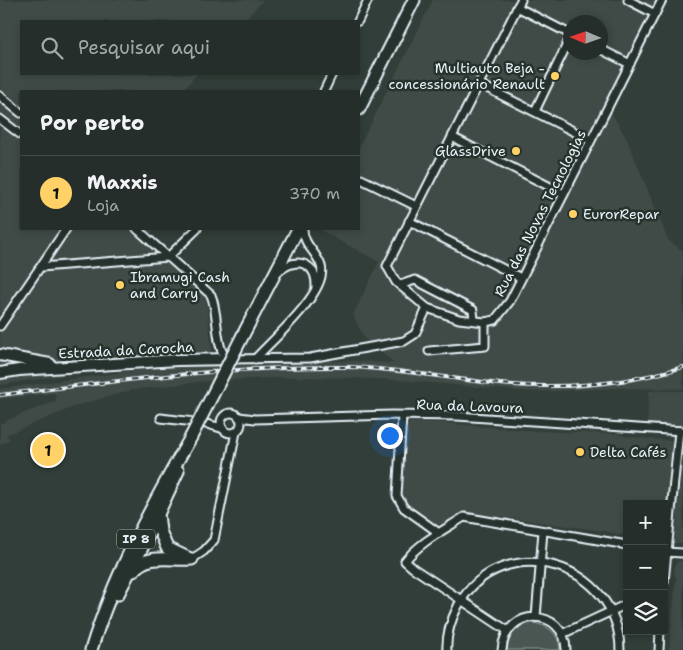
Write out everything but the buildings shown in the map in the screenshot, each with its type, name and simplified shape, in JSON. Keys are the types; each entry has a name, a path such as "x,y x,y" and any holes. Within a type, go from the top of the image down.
{"main road":[{"path":"360,107 414,0"},
{"name":"IP 8","path":"92,648 110,594 140,542 153,516 165,483 191,437 297,230"},
{"path":"153,516 160,531 165,553"},
{"path":"140,542 151,539 165,553 192,559"},
{"name":"IP 8","path":"92,648 125,582 140,542"},
{"path":"125,582 137,566 165,553"}],"street":[{"path":"358,20 368,0"},
{"path":"628,0 655,14"},
{"name":"Rua das Novas Tecnologias","path":"486,322 495,320 510,301 662,0"},
{"path":"429,352 485,346 486,322 459,319 427,308 396,282 387,266 519,3 563,30"},
{"path":"535,112 563,53"},
{"path":"608,53 630,64"},
{"path":"324,90 332,75"},
{"path":"479,84 591,140"},
{"path":"0,96 20,112"},
{"path":"0,119 20,134"},
{"path":"452,137 564,194"},
{"path":"361,179 416,206"},
{"path":"409,221 521,278"},
{"path":"0,326 65,230"},
{"path":"138,230 210,295 215,309 223,353 234,359 317,357 404,341 415,334 427,308"},
{"path":"41,267 168,257 196,230"},
{"path":"255,359 307,304 316,290 322,273 321,266 306,244 303,230"},
{"path":"273,276 292,263 305,264 314,274 316,290"},
{"path":"400,285 415,280 473,310 474,320"},
{"path":"0,355 66,368"},
{"path":"0,361 19,370 22,359"},
{"name":"Estrada da Carocha","path":"0,373 19,370 177,360 234,359"},
{"path":"210,424 231,413 239,417 255,419"},
{"path":"402,416 398,496 404,508 439,533"},
{"name":"Rua da Lavoura","path":"255,419 457,416 681,431"},
{"path":"239,417 241,425"},
{"path":"161,418 210,424 222,428 228,433 232,449"},
{"path":"222,419 222,428"},
{"path":"192,559 204,551 214,540 236,432 241,425 255,419"},
{"path":"666,545 681,431"},
{"path":"228,433 236,432"},
{"path":"508,631 413,568 405,561 410,554 464,517 623,545"},
{"path":"536,617 543,531"},
{"path":"668,552 683,553"},
{"path":"446,650 449,628 461,600 471,588 483,578 496,571 518,564 541,562 563,567 583,578 600,593 612,611 617,626 620,650"},
{"path":"562,634 623,606"},
{"path":"502,650 508,631 517,622 536,617 554,624 562,634 566,650"},
{"path":"659,650 660,635"}],"shaded area":[{"path":"0,0 263,0 245,20 20,20 20,75 196,75 183,90 20,90 20,230 154,230 146,238 206,296 212,356 0,385"},
{"path":"433,0 662,0 608,107 627,139 668,240 683,251 683,389 617,388 533,392 399,380 350,378 292,377 207,381 132,390 76,406 6,435 10,439 0,445 0,424 56,401 55,393 0,399 0,389 146,369 252,362 358,361 394,363 364,338 353,315 379,262 320,230 360,230 360,145"},
{"path":"649,391 683,391 683,428 647,424"},
{"path":"406,420 536,431 617,434 629,437 674,441 668,532 668,500 623,500 623,535 465,512 443,525 433,524 419,517 401,497"},
{"path":"683,449 683,543 674,543"},
{"path":"679,561 683,561 683,650 669,650 676,577 674,576 675,565"},
{"path":"531,623 542,625 551,630 555,634 560,650 507,650 509,640 514,632"}],"railway":[{"path":"0,395 173,375 303,367 365,368 500,384 546,386 615,382 683,367"}],"place":[{"name":"Multiauto Beja - concessionário Renault","path":"555,76"},
{"name":"GlassDrive","path":"516,151"},
{"name":"EurorRepar","path":"573,214"},
{"name":"Ibramugi Cash and Carry","path":"120,285"},
{"name":"Maxxis","path":"48,450"},
{"name":"Delta Cafés","path":"580,452"}]}
